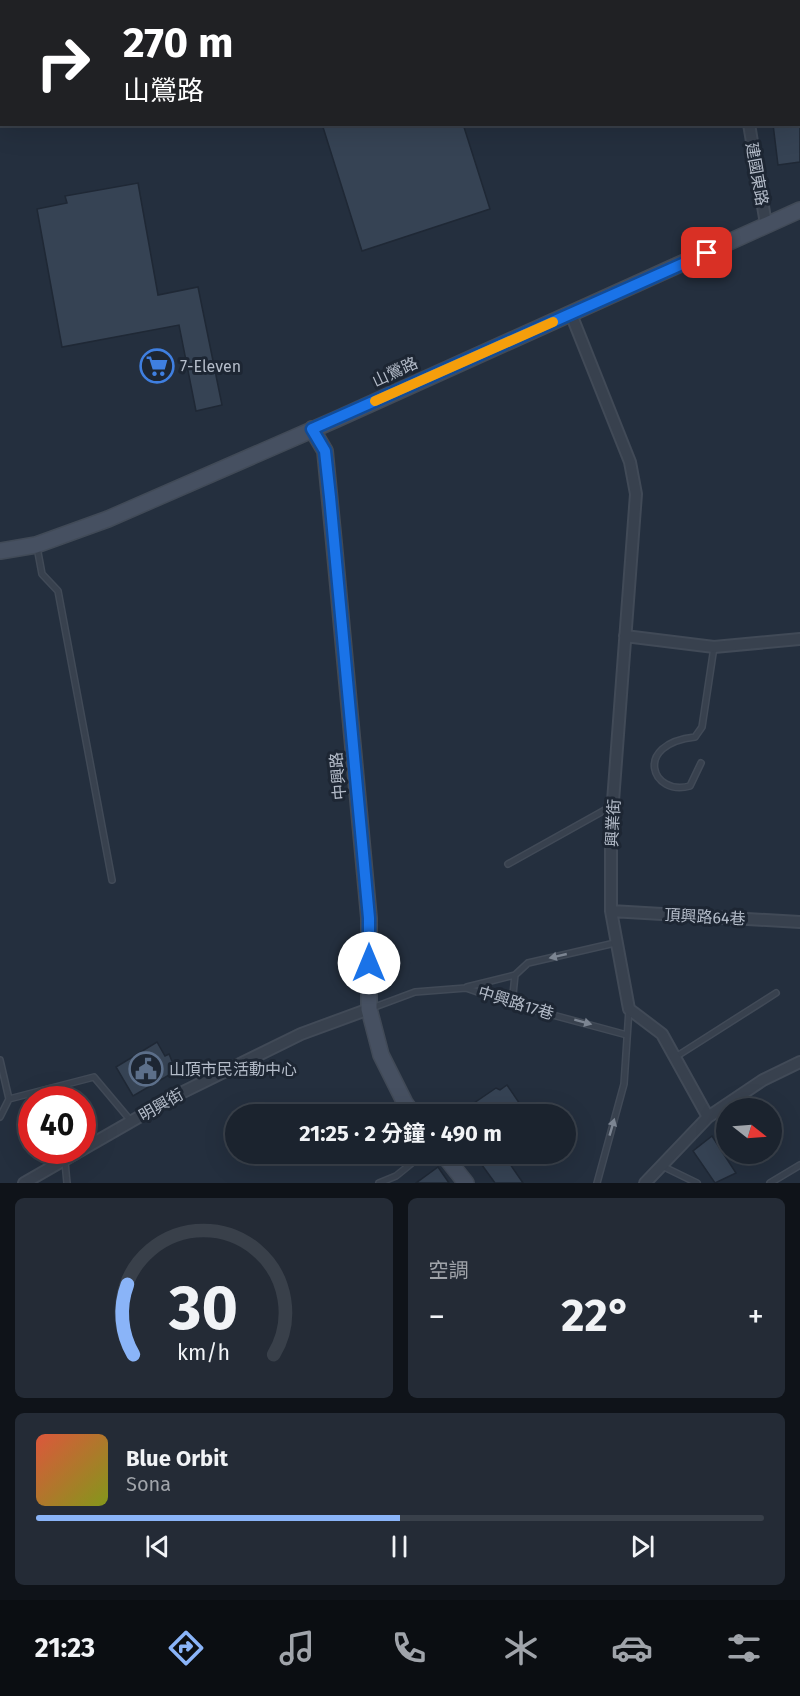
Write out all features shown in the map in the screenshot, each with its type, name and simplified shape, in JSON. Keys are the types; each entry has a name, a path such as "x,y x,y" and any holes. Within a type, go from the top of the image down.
{"street":[{"name":"建國東路","path":"749,126 766,224"},
{"name":"山鶯路","path":"0,551 36,546 108,519 800,210"},
{"name":"興業街","path":"571,314 630,462 636,494 614,806 611,911 629,1010"},
{"name":"中興路","path":"312,429 325,451 369,918 369,1009 381,1054 406,1104"},
{"path":"625,636 714,647 800,639"},
{"name":"頂興路64巷","path":"611,911 800,922"},
{"name":"明興街","path":"96,1143 179,1094 301,1034 369,1009"},
{"path":"629,1010 662,1034 708,1117"},
{"path":"645,1183 708,1117 763,1080 800,1062"},
{"name":"明興街","path":"24,1183 61,1164"},
{"path":"451,1164 466,1183"}],"lane":[{"path":"36,546 42,574 58,591 112,880"},
{"path":"701,763 690,786 682,788 671,787 661,781 654,769 655,760 663,746 677,739 695,736 702,727 714,647"},
{"path":"508,864 614,806"},
{"path":"466,988 515,975 528,963 615,943"},
{"path":"512,1004 515,975"},
{"name":"中興路17巷","path":"369,1009 415,992 466,988 512,1004 627,1035"},
{"path":"674,1058 776,993"},
{"path":"597,1183 624,1084 629,1010"},
{"path":"0,1060 9,1099 0,1117"},
{"path":"9,1099 93,1077 132,1122"},
{"path":"65,1164 67,1183"},
{"path":"379,1183 396,1176 411,1164"},
{"path":"770,1183 800,1165"},
{"path":"662,1166 697,1183"}],"building":[{"path":"323,126 464,126 490,209 362,251"},
{"path":"773,126 800,126 800,162 778,165"},
{"path":"138,183 158,295 198,287 222,405 196,411 179,325 62,347 37,209 67,203 65,196"},
{"name":"山頂市民活動中心","path":"157,1042 165,1056 169,1054 176,1071 133,1096 116,1067"},
{"path":"507,1085 520,1104 473,1104 496,1088 500,1090"},
{"path":"712,1136 716,1142 716,1164 730,1164 736,1173 715,1183 693,1151"},
{"path":"481,1164 510,1164 523,1183 495,1183"},
{"path":"438,1167 449,1183 416,1183"}],"slow traffic":[{"path":"375,401 553,322"}],"place":[{"name":"7-Eleven","path":"157,366"},
{"name":"山頂市民活動中心","path":"146,1069"}],"route":[{"path":"369,963 369,918 330,497 325,451 312,429 707,253"}]}
